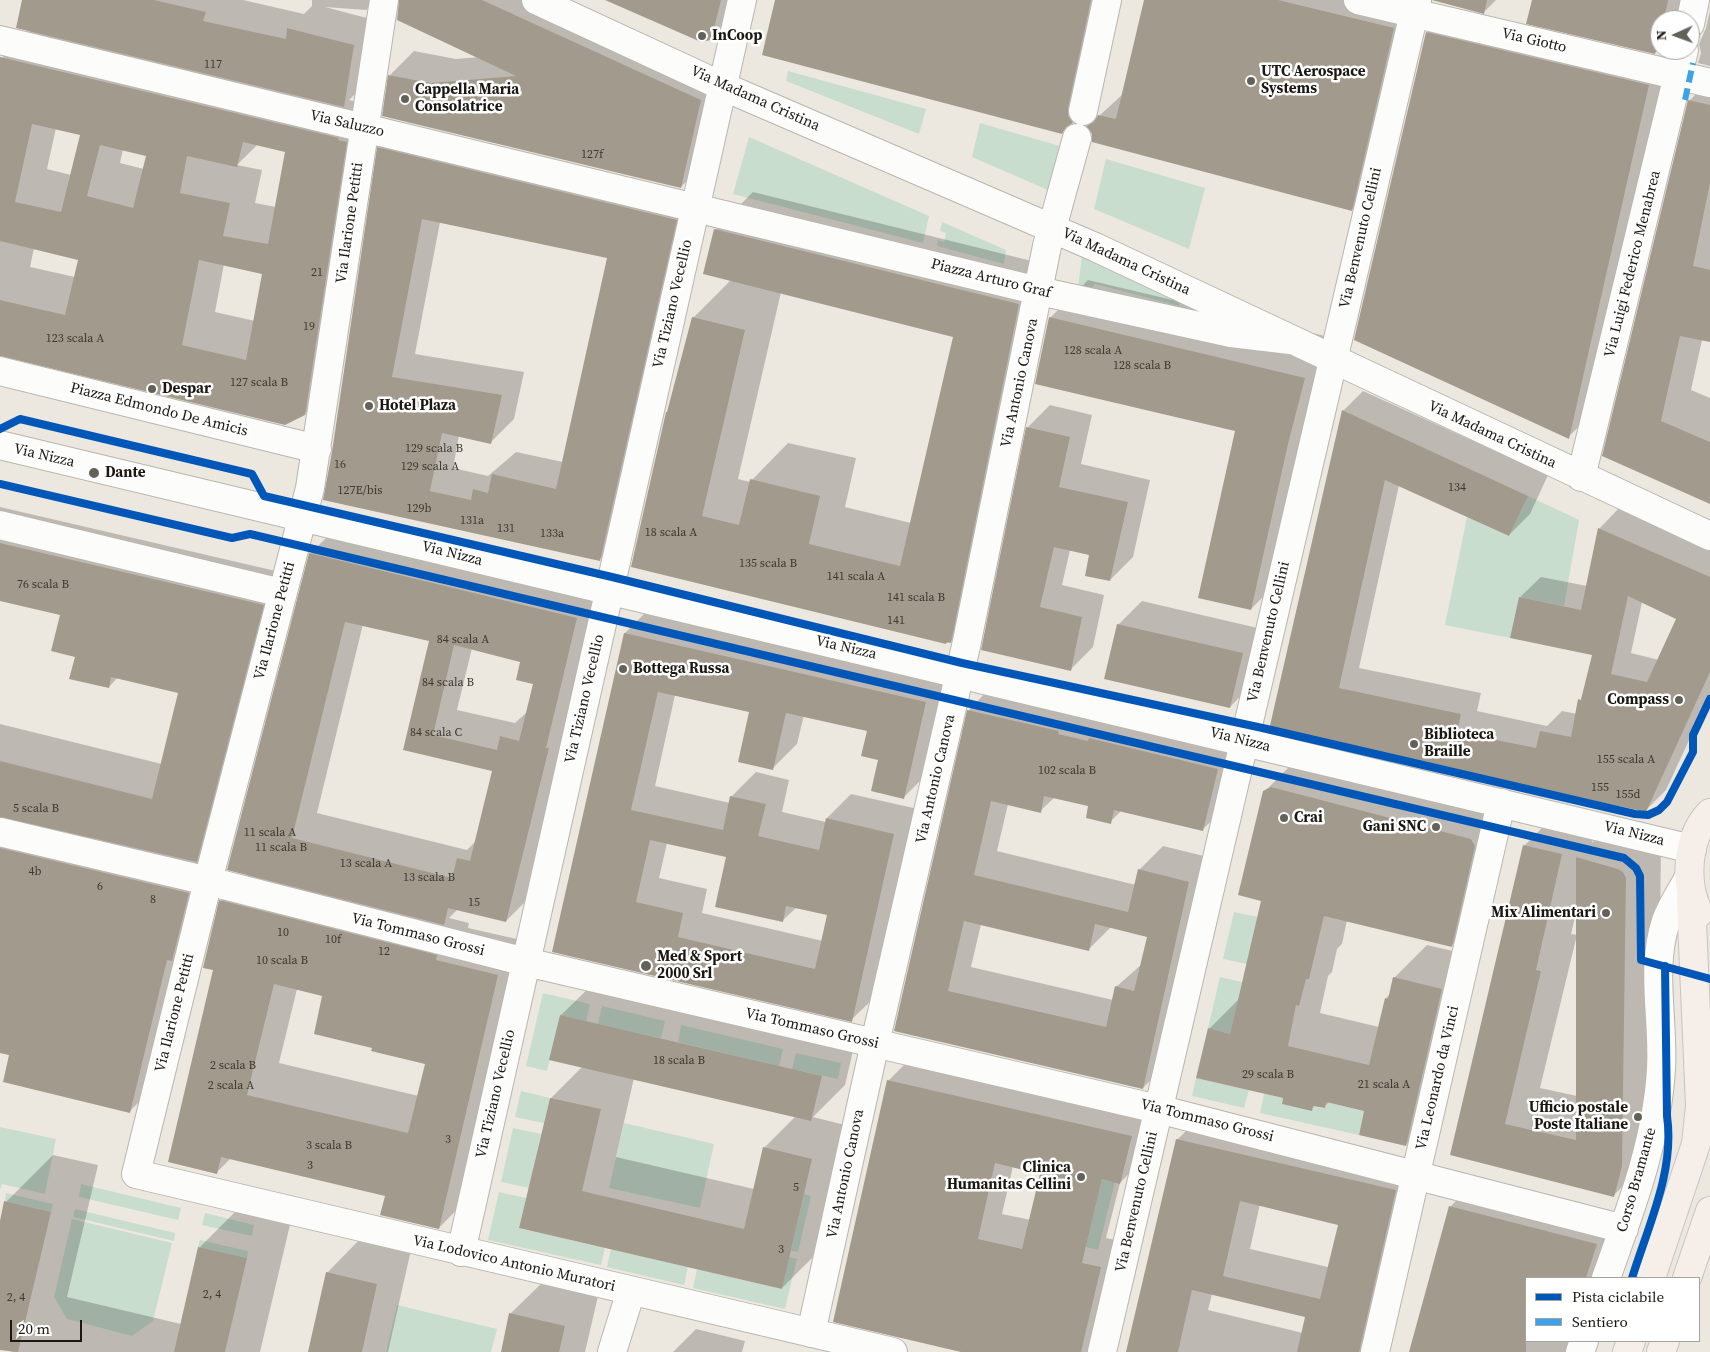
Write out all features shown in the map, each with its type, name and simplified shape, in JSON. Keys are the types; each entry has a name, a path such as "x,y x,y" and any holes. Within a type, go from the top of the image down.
{"main road":[{"path":"1652,1277 1696,1144 1698,1129 1700,1106 1690,887 1692,849 1708,812"},
{"path":"1690,887 1710,931"},
{"path":"1687,1277 1710,1211"}],"street":[{"name":"Via Ilarione Petitti","path":"136,1174 208,881 302,518 317,449 384,0"},
{"name":"Via Madama Cristina","path":"536,0 722,86 1053,228 1710,536"},
{"name":"Via Tiziano Vecellio","path":"461,1252 742,0"},
{"path":"1083,111 1107,0"},
{"name":"Via Giotto","path":"1358,0 1416,6 1690,75"},
{"name":"Via Benvenuto Cellini","path":"1102,1352 1332,359 1416,6"},
{"name":"Via Saluzzo","path":"0,40 695,207"},
{"name":"Via Luigi Federico Menabrea","path":"1581,477 1690,75"},
{"name":"Via Antonio Canova","path":"811,1333 874,1043 960,675 1047,246 1077,138"},
{"name":"Piazza Arturo Graf","path":"695,207 1039,291 1231,333 1290,340"},
{"name":"Piazza Edmondo De Amicis","path":"0,371 317,449"},
{"name":"Via Nizza","path":"0,446 1692,849"},
{"path":"0,525 282,593"},
{"name":"Via Leonardo da Vinci","path":"1375,1352 1502,803"},
{"name":"Via Tommaso Grossi","path":"0,832 208,881 526,962 1158,1109 1624,1229"},
{"name":"Corso Bramante","path":"1606,1277 1624,1229 1653,1130 1662,1068 1658,964 1666,920 1690,887"},
{"name":"Via Lodovico Antonio Muratori","path":"136,1174 461,1252 893,1352"},
{"path":"612,1352 631,1291"}],"green space":[{"path":"788,71 926,109 919,134 786,81"},
{"path":"980,123 1060,146 1048,190 972,157"},
{"path":"749,137 929,216 923,243 733,194"},
{"path":"1106,159 1205,188 1189,249 1094,209"},
{"path":"942,222 1006,250 1004,264 937,246 938,240 944,242 946,233 940,231"},
{"path":"1082,256 1180,300 1179,306 1095,284 1090,289 1078,286"},
{"path":"1528,496 1579,520 1564,606 1519,597 1510,638 1445,625 1467,517 1509,536"},
{"path":"1234,912 1258,917 1247,964 1223,959"},
{"path":"1220,977 1242,982 1230,1034 1208,1028"},
{"path":"543,993 590,1004 586,1021 560,1015 547,1071 526,1066"},
{"path":"602,1006 665,1021 661,1038 598,1024"},
{"path":"681,1025 783,1049 779,1066 678,1042"},
{"path":"796,1053 841,1063 838,1079 792,1069"},
{"path":"1196,1078 1249,1090 1244,1108 1192,1096"},
{"path":"521,1091 550,1098 544,1123 515,1117"},
{"path":"1264,1094 1283,1098 1282,1104 1325,1108 1326,1102 1364,1111 1359,1135 1260,1113"},
{"path":"624,1123 714,1144 700,1208 609,1188"},
{"path":"0,1127 56,1139 45,1194 2,1184 0,1190"},
{"path":"513,1128 541,1134 529,1188 501,1182"},
{"path":"1102,1179 1115,1182 1098,1250 1086,1247"},
{"path":"81,1184 181,1208 178,1220 79,1197"},
{"path":"499,1192 526,1198 519,1228 605,1248 601,1265 488,1240"},
{"path":"6,1193 53,1204 51,1212 5,1201"},
{"path":"804,1194 811,1196 798,1252 791,1251"},
{"path":"75,1209 175,1233 174,1241 73,1217"},
{"path":"205,1213 254,1225 252,1236 202,1225"},
{"path":"72,1219 172,1243 153,1321 132,1336 67,1319 54,1297"},
{"path":"200,1240 248,1251 247,1258 198,1247"},
{"path":"611,1249 688,1267 684,1285 607,1267"},
{"path":"789,1257 797,1259 785,1309 693,1288 697,1269 782,1289"},
{"path":"397,1305 497,1329 491,1352 386,1352"}],"building":[{"path":"22,0 154,0 206,12 203,21 286,39 287,28 354,45 344,107 16,28"},
{"path":"399,0 482,0 701,100 681,188 382,116 388,75 431,83 516,76 397,20"},
{"path":"605,0 721,0 711,40 701,42"},
{"path":"775,0 1091,0 1068,108 1068,116 1073,123 1066,127 1062,134 762,55"},
{"path":"1144,0 1278,0 1394,28 1352,211 1092,142 1092,134 1086,126 1094,122 1098,115 1116,119"},
{"path":"1432,0 1487,0 1484,14"},
{"path":"1532,0 1668,0 1666,10 1650,10 1650,53 1526,24"},
{"path":"1426,32 1649,85 1569,439 1354,340"},
{"path":"0,57 339,138 338,140 347,142 305,415 285,425 0,356 0,300 65,315 78,260 0,241","holes":["32,124 80,135 61,212 15,202","243,142 285,152 268,244 223,236 230,203 180,193 187,156 237,167","100,145 146,156 133,208 87,196","199,260 262,274 246,360 182,345"]},
{"path":"1688,100 1710,105 1710,183 1693,266 1710,270 1710,342 1680,336 1661,421 1710,442 1710,504 1602,456"},
{"path":"377,147 677,220 600,561 323,500 332,452","holes":["422,219 607,258 556,489 492,474 488,493 473,489 471,500 430,491 442,433 491,444 502,395 392,377"]},
{"path":"714,229 1019,304 951,643 947,642 946,644 631,567 666,412 692,317 745,330 702,516 739,525 750,479 820,496 809,544 900,566 953,337 703,274"},
{"path":"1049,317 1305,378 1288,444 1251,610 1198,598 1235,431 1035,384"},
{"path":"1342,410 1528,496 1509,536 1385,480 1339,688 1461,714 1457,732 1536,748 1540,731 1571,737 1578,699 1581,700 1592,655 1510,638 1519,597 1581,610 1598,528 1710,577 1710,672 1646,812 1269,730","holes":["1628,596 1676,619 1647,682 1611,674"]},
{"path":"1026,427 1070,437 1059,487 1128,502 1110,581 1085,576 1089,555 1054,547 1040,607 1082,617 1071,671 981,650"},
{"path":"0,543 264,605 197,862 0,817 0,761 152,799 178,693 111,677 109,688 69,679 75,657 51,651 60,615 0,601"},
{"path":"309,553 577,618 546,748 549,748 506,922 448,908 444,925 227,870","holes":["345,622 429,641 403,750 492,771 470,861 457,858 452,878 292,838","454,645 520,662 516,680 533,684 519,741 500,736 497,750 433,735"]},
{"path":"1117,624 1243,653 1230,708 1104,679"},
{"path":"624,633 926,702 904,799 871,791 878,760 861,756 867,731 786,713 773,770 738,762 749,712 658,692 631,810 723,830 730,796 766,804 758,836 819,850 826,818 894,834 852,1022 552,952","holes":["650,840 726,857 715,907 783,922 786,906 827,915 815,969 678,937 683,913 636,902"]},
{"path":"967,710 1059,731 1058,734 1088,741 1089,738 1218,769 1203,831 1114,810 1111,824 1086,818 1088,806 1044,796 1041,813 991,801 974,875 1128,912 1138,869 1189,882 1143,1089 894,1031","holes":["964,921 1089,951 1095,924 1147,937 1134,991 1115,986 1106,1027 948,991"]},
{"path":"1271,787 1471,839 1475,846 1452,947 1324,916 1309,979 1306,979 1299,1006 1296,1005 1288,1046 1369,1065 1385,998 1388,999 1393,977 1442,989 1406,1146 1359,1135 1364,1111 1326,1102 1325,1108 1313,1106 1312,1111 1282,1104 1283,1098 1196,1078 1208,1028 1230,1034 1261,901 1238,895 1263,791"},
{"path":"1523,845 1562,854 1536,970 1541,971 1505,1124 1576,1140 1576,857 1618,869 1623,872 1626,878 1622,1166 1614,1197 1450,1155"},
{"path":"0,848 189,893 172,961 167,960 130,1113 3,1082 9,1055 0,1053"},
{"path":"219,900 437,955 436,960 498,975 439,1229 380,1215 385,1196 221,1157 217,1174 168,1162 213,970 203,968","holes":["274,984 322,996 314,1034 372,1048 371,1051 425,1064 408,1133 247,1095"]},
{"path":"560,1015 822,1076 811,1121 549,1060"},
{"path":"887,1080 1132,1136 1120,1184 1102,1179 1082,1263 1101,1267 1081,1352 961,1352 833,1322","holes":["995,1163 1040,1174 1022,1249 978,1239"]},
{"path":"550,1098 601,1109 582,1191 744,1229 763,1147 812,1159 782,1289 519,1228"},
{"path":"1176,1139 1396,1190 1359,1352 1297,1352 1305,1317 1192,1290 1178,1352 1126,1352","holes":["1240,1201 1338,1225 1320,1299 1223,1276"]},
{"path":"4,1201 51,1212 18,1352 0,1350 0,1221"},
{"path":"1449,1206 1597,1244 1586,1277 1525,1277 1526,1352 1409,1352"},
{"path":"198,1247 247,1258 225,1352 174,1352"},
{"path":"326,1272 377,1284 362,1352 308,1352"},
{"path":"509,1313 565,1326 559,1352 501,1352"}],"marked path":[{"path":"1685,100 1693,63"}],"cycle path":[{"path":"0,429 20,419 252,474 264,496 612,577 962,663 1267,729 1635,814 1648,815 1659,810 1667,802 1693,752 1693,735 1710,699"},
{"path":"0,484 232,538 250,534 1624,858 1636,868 1640,876 1641,960 1710,979"},
{"path":"1632,1277 1664,1178 1667,1157 1665,966"}],"place":[{"name":"InCoop","path":"702,36"},
{"name":"UTC Aerospace Systems","path":"1251,81"},
{"name":"Cappella Maria Consolatrice","path":"405,99"},
{"name":"Despar","path":"152,389"},
{"name":"Hotel Plaza","path":"369,406"},
{"name":"Dante","path":"94,473"},
{"name":"Bottega Russa","path":"623,669"},
{"name":"Compass","path":"1679,700"},
{"name":"Biblioteca Braille","path":"1414,744"},
{"name":"Crai","path":"1284,818"},
{"name":"Gani SNC","path":"1436,827"},
{"name":"Mix Alimentari","path":"1606,913"},
{"name":"Med & Sport 2000 Srl","path":"646,966"},
{"name":"Ufficio postale Poste Italiane","path":"1638,1117"},
{"name":"Clinica Humanitas Cellini","path":"1081,1177"}]}
